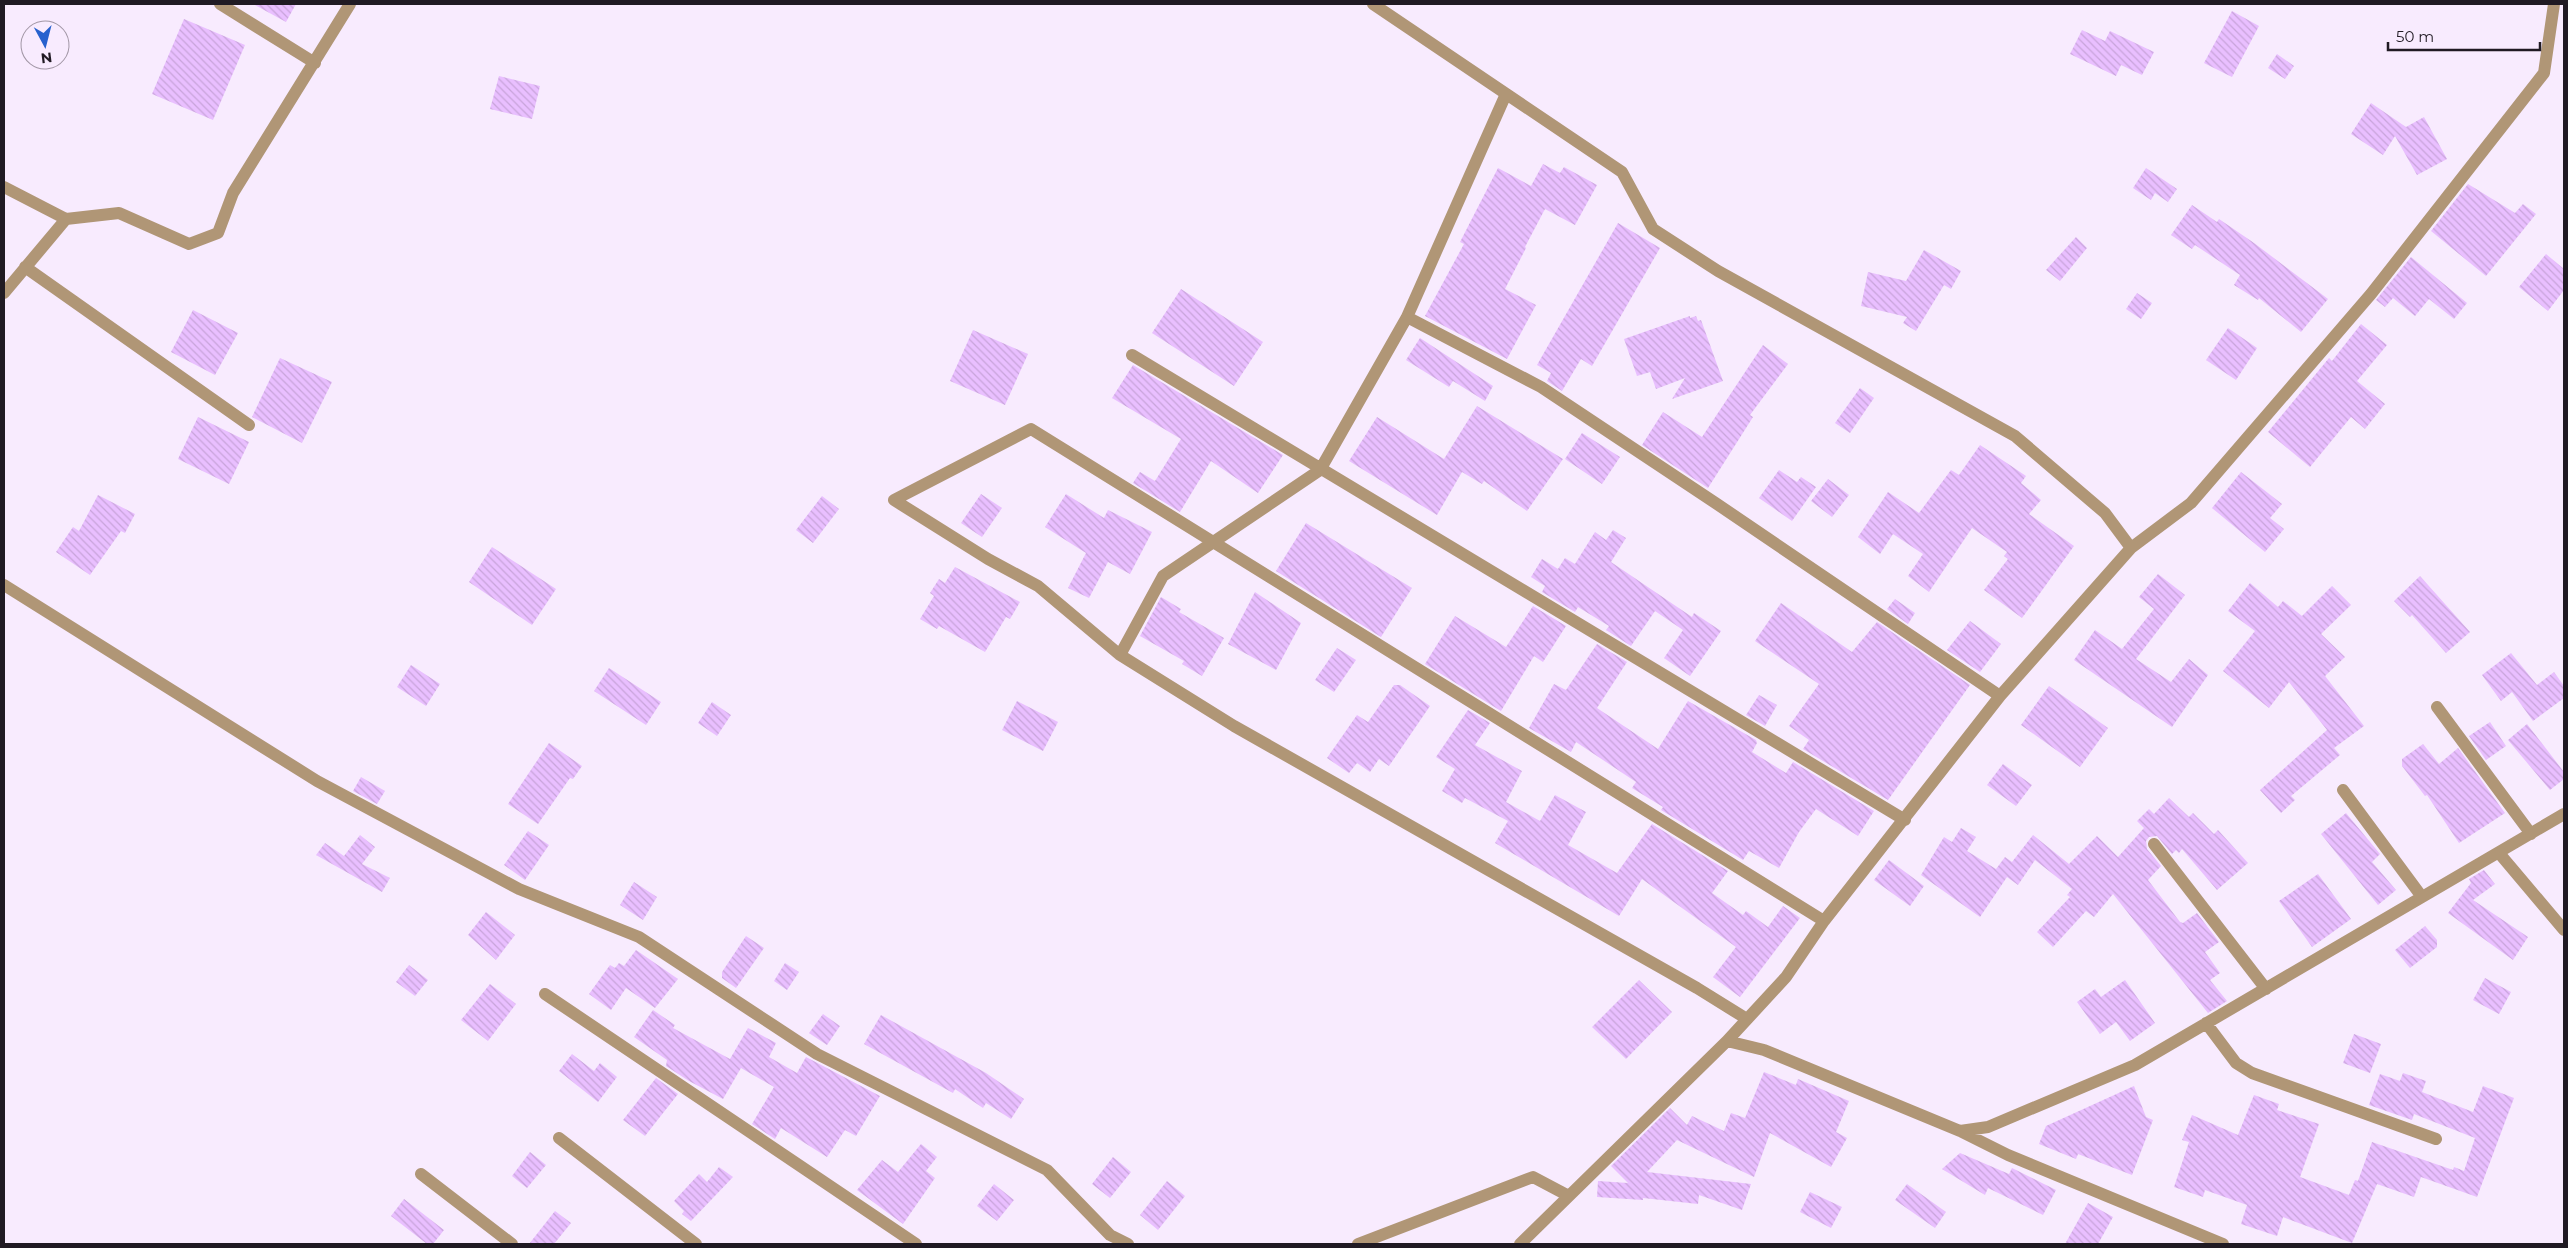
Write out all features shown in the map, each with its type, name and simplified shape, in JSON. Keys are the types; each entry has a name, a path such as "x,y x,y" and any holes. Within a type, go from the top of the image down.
{"street":[{"path":"220,4 315,63"},
{"path":"4,187 66,219 119,214 189,244 218,233 233,193 350,4"},
{"path":"1373,4 1622,172 1653,229 1718,271 2014,436 2105,513 2131,548"},
{"path":"1520,1244 1727,1041 1786,977 1824,921 1905,820 2000,696 2131,548 2191,503 2371,294 2544,73 2554,4"},
{"path":"1120,655 1163,576 1320,470 1407,317 1506,94"},
{"path":"4,293 66,219"},
{"path":"25,267 249,425"},
{"path":"1407,317 1540,388 1717,504 2000,696"},
{"path":"1132,355 1320,470 1905,820"},
{"path":"1747,1019 1697,988 1234,726 1120,655 1038,586 894,500 1031,428 1824,921"},
{"path":"4,585 317,782 518,889 639,937 817,1054 1047,1170 1110,1235 1128,1244"},
{"path":"2437,707 2531,834"},
{"path":"2343,790 2422,898"},
{"path":"1960,1131 1988,1127 2135,1065 2564,814"},
{"path":"2154,844 2266,989"},
{"path":"2499,853 2564,930"},
{"path":"545,994 916,1244"},
{"path":"2206,1023 2236,1063 2252,1073 2436,1139"},
{"path":"1727,1041 1764,1050 1960,1131 2008,1155 2223,1244"},
{"path":"559,1138 696,1244"},
{"path":"421,1174 512,1244"},
{"path":"1358,1244 1533,1178 1567,1196"}],"building":[{"path":"253,4 296,4 286,22"},
{"path":"2232,11 2259,26 2232,77 2204,63"},
{"path":"184,19 245,45 213,120 152,94"},
{"path":"2082,30 2105,41 2110,31 2154,52 2142,75 2121,65 2116,76 2070,54"},
{"path":"2277,54 2294,66 2285,79 2268,68"},
{"path":"499,76 540,86 532,119 490,109"},
{"path":"2371,103 2406,127 2424,117 2447,159 2417,175 2395,136 2383,155 2351,134"},
{"path":"1543,164 1560,173 1564,167 1597,185 1575,225 1545,209 1525,247 1505,289 1536,305 1507,359 1425,316 1464,244 1460,242 1498,168 1531,186"},
{"path":"2146,168 2177,189 2168,202 2155,193 2151,200 2133,188"},
{"path":"2468,184 2515,213 2523,204 2536,214 2486,276 2431,231"},
{"path":"2192,205 2217,222 2219,219 2254,243 2328,299 2301,332 2259,298 2258,300 2234,285 2240,275 2195,245 2192,249 2171,235"},
{"path":"1618,223 1660,248 1592,366 1581,359 1562,391 1547,381 1551,373 1537,365"},
{"path":"2076,237 2087,248 2060,281 2046,270"},
{"path":"1924,250 1961,271 1951,289 1944,285 1916,331 1903,323 1907,317 1861,306 1868,272 1906,281"},
{"path":"2546,254 2564,269 2564,290 2548,311 2519,287"},
{"path":"2411,257 2467,303 2454,319 2429,299 2415,316 2393,298 2385,307 2376,300"},
{"path":"1181,289 1263,342 1234,386 1152,333"},
{"path":"2137,293 2152,303 2141,319 2126,309"},
{"path":"193,310 238,333 215,375 171,352"},
{"path":"1690,316 1690,318 1696,316 1698,321 1701,320 1723,381 1672,399 1685,378 1656,389 1650,372 1637,376 1624,339"},
{"path":"2361,324 2387,345 2357,381 2385,404 2365,429 2351,417 2310,467 2268,432 2329,358 2332,361"},
{"path":"2228,328 2257,348 2236,380 2206,360"},
{"path":"973,330 1028,354 1005,405 950,381"},
{"path":"1420,338 1493,386 1485,401 1453,381 1449,387 1406,360"},
{"path":"1763,345 1788,364 1750,415 1753,417 1708,488 1642,445 1663,412 1702,437"},
{"path":"280,358 332,382 302,443 252,417"},
{"path":"1133,365 1283,455 1258,493 1211,461 1180,512 1133,483 1140,472 1155,481 1181,439 1112,398"},
{"path":"1860,388 1874,398 1850,433 1835,423"},
{"path":"1477,406 1563,459 1527,511 1484,481 1482,484 1462,472 1437,515 1349,461 1377,417 1444,459"},
{"path":"198,417 249,442 229,484 178,459"},
{"path":"1582,433 1620,457 1602,484 1565,459"},
{"path":"1980,445 2026,476 2021,483 2041,500 2029,514 2074,546 2022,618 1984,590 2008,559 2004,556 2007,552 1972,528 1929,592 1908,576 1923,554 1893,534 1880,554 1858,537 1888,492 1919,513 1951,470 1959,475"},
{"path":"1779,470 1797,482 1801,477 1816,487 1792,521 1759,498"},
{"path":"2241,472 2282,504 2270,518 2284,529 2265,552 2212,508"},
{"path":"1828,479 1849,495 1832,517 1811,501"},
{"path":"981,494 1002,508 982,537 961,523"},
{"path":"1066,494 1104,518 1108,510 1152,532 1130,574 1108,562 1089,598 1068,588 1086,553 1045,527"},
{"path":"98,495 135,514 125,533 121,531 90,575 56,552 73,527 79,531"},
{"path":"822,496 839,509 813,543 796,530"},
{"path":"1306,523 1412,588 1381,637 1276,571"},
{"path":"1613,530 1626,538 1611,562 1692,617 1694,613 1721,631 1690,676 1664,658 1683,630 1655,611 1631,646 1606,630 1609,626 1578,607 1575,612 1542,592 1545,586 1531,577 1542,559 1558,569 1565,558 1575,564 1595,532 1606,540"},
{"path":"492,547 556,589 532,625 469,582"},
{"path":"955,567 1020,602 1010,619 1006,617 985,652 939,626 937,629 920,619 934,596 930,593 939,579 945,583"},
{"path":"2158,574 2185,595 2136,659 2171,682 2189,659 2208,675 2172,727 2074,660 2095,630 2122,649 2154,609 2139,597"},
{"path":"2420,576 2470,632 2446,653 2412,615 2410,617 2394,601"},
{"path":"2250,583 2278,607 2283,601 2302,616 2332,586 2351,605 2321,634 2345,657 2325,676 2364,726 2334,748 2340,755 2291,796 2295,800 2281,813 2260,790 2327,730 2289,682 2269,708 2223,671 2255,631 2228,611"},
{"path":"1255,592 1301,623 1276,670 1228,644"},
{"path":"1161,597 1181,609 1179,612 1224,638 1202,676 1182,664 1184,661 1140,636"},
{"path":"1895,599 1915,613 1908,624 1887,609"},
{"path":"1781,603 1852,652 1877,622 1970,685 1888,800 1803,749 1809,740 1789,726 1819,684 1755,641"},
{"path":"1533,606 1566,626 1543,662 1534,656 1501,711 1425,664 1455,616 1506,647"},
{"path":"1970,621 2001,644 1980,672 1947,650"},
{"path":"1597,644 1627,662 1597,708 1658,749 1688,701 1756,740 1757,743 1752,752 1786,773 1793,762 1874,811 1858,836 1816,809 1799,832 1779,868 1749,851 1743,860 1661,810 1663,807 1632,788 1636,782 1576,742 1571,752 1529,728 1554,684 1566,690"},
{"path":"1337,648 1356,660 1334,692 1315,680"},
{"path":"2511,653 2537,685 2554,672 2564,686 2564,698 2533,721 2512,692 2501,701 2482,675"},
{"path":"411,665 440,684 426,706 397,687"},
{"path":"609,668 661,702 646,725 594,691"},
{"path":"1394,685 1400,685 1430,706 1389,766 1379,759 1370,772 1357,763 1349,773 1327,758 1357,715 1368,722"},
{"path":"2049,686 2108,728 2080,767 2021,725"},
{"path":"1759,695 1777,705 1765,726 1746,715"},
{"path":"1017,701 1058,722 1043,751 1002,730"},
{"path":"712,702 731,715 717,736 698,723"},
{"path":"1468,710 1490,723 1475,745 1522,771 1506,802 1540,821 1555,795 1586,812 1568,845 1617,873 1652,824 1728,871 1712,893 1743,915 1746,911 1768,927 1783,906 1800,918 1740,997 1713,977 1736,947 1642,879 1619,916 1495,843 1508,821 1465,798 1462,803 1442,791 1455,769 1436,757"},
{"path":"2490,722 2506,746 2486,760 2469,736"},
{"path":"2527,724 2564,772 2564,779 2550,790 2508,740"},
{"path":"549,743 582,766 573,779 570,778 538,824 508,804"},
{"path":"2423,744 2439,764 2458,748 2505,813 2459,843 2427,795 2425,796 2402,766 2402,759"},
{"path":"2003,764 2032,785 2016,806 1987,785"},
{"path":"361,777 385,791 377,804 353,791"},
{"path":"2169,798 2189,817 2193,813 2214,834 2218,830 2248,863 2217,890 2182,849 2179,853 2176,850 2172,854 2157,836 2149,837 2146,841 2147,849 2161,866 2148,880 2180,922 2183,923 2197,913 2219,942 2205,952 2220,973 2210,980 2227,1001 2208,1013 2113,894 2094,917 2086,911 2053,947 2037,932 2070,897 2067,895 2072,889 2035,860 2018,885 2007,877 1980,917 1921,875 1944,837 1952,842 1961,828 1976,837 1967,851 1996,869 2005,857 2012,862 2033,835 2069,864 2097,836 2118,857 2144,828 2137,821 2149,809 2154,814"},
{"path":"2346,813 2380,854 2372,862 2396,890 2378,905 2321,834"},
{"path":"528,831 549,845 525,880 504,865"},
{"path":"360,835 375,847 362,864 390,878 382,892 316,855 325,843 344,856"},
{"path":"1889,860 1924,886 1910,906 1874,880"},
{"path":"2484,870 2495,884 2473,900 2528,937 2513,960 2448,913 2471,883 2469,879"},
{"path":"2318,874 2351,919 2312,947 2279,901"},
{"path":"634,882 657,897 643,920 620,905"},
{"path":"486,912 515,935 496,960 468,935"},
{"path":"2425,926 2437,940 2437,947 2410,968 2395,950"},
{"path":"746,936 764,948 736,988 722,978 722,972"},
{"path":"636,950 678,979 655,1008 626,988 611,1010 589,994 610,965 615,968 619,963 624,966"},
{"path":"785,963 799,972 787,990 774,981"},
{"path":"409,965 428,980 415,996 396,982"},
{"path":"2485,978 2511,992 2499,1014 2473,1000"},
{"path":"1639,980 1672,1012 1626,1059 1592,1027"},
{"path":"2125,980 2155,1023 2130,1041 2116,1022 2100,1034 2077,1002 2095,989 2101,997"},
{"path":"490,984 516,1004 488,1041 461,1020"},
{"path":"653,1010 675,1025 673,1028 730,1059 748,1028 776,1043 769,1057 797,1073 806,1057 880,1096 856,1136 845,1130 827,1157 781,1128 775,1139 752,1124 774,1087 741,1068 723,1099 689,1081 666,1066 667,1060 634,1037"},
{"path":"823,1014 840,1026 827,1045 809,1033"},
{"path":"881,1015 986,1073 1024,1099 1011,1119 986,1103 983,1108 955,1089 953,1093 864,1044"},
{"path":"2354,1034 2381,1044 2370,1073 2343,1063"},
{"path":"572,1054 594,1071 600,1063 617,1077 598,1102 559,1071"},
{"path":"1764,1072 1796,1085 1798,1079 1849,1101 1836,1132 1847,1138 1831,1167 1770,1133 1754,1177 1677,1140 1647,1172 1751,1184 1742,1210 1699,1195 1698,1204 1643,1198 1643,1200 1597,1197 1598,1181 1628,1183 1611,1166 1670,1108 1687,1125 1692,1116 1724,1131 1731,1113 1745,1118"},
{"path":"2403,1073 2426,1081 2422,1092 2473,1112 2483,1086 2514,1098 2477,1197 2421,1177 2414,1197 2377,1184 2352,1243 2283,1217 2277,1236 2241,1224 2247,1205 2205,1190 2203,1197 2174,1187 2189,1142 2182,1140 2192,1115 2238,1135 2254,1095 2279,1104 2277,1110 2319,1124 2300,1177 2349,1195 2355,1180 2358,1181 2372,1142 2453,1170 2454,1167 2464,1171 2475,1138 2414,1114 2412,1120 2369,1105 2380,1074 2400,1081"},
{"path":"656,1078 678,1094 645,1136 623,1120"},
{"path":"2134,1086 2146,1117 2153,1120 2132,1175 2078,1154 2076,1159 2039,1144 2046,1126"},
{"path":"921,1144 937,1157 926,1171 935,1178 903,1224 857,1190 882,1160 898,1172"},
{"path":"530,1152 546,1165 527,1188 512,1176"},
{"path":"1960,1153 2009,1174 2012,1168 2056,1190 2043,1215 1988,1188 1985,1195 1942,1169"},
{"path":"1113,1157 1131,1172 1110,1198 1092,1184"},
{"path":"719,1167 733,1177 691,1221 682,1214 684,1211 674,1201 699,1174 707,1182"},
{"path":"1167,1181 1185,1196 1158,1230 1140,1215"},
{"path":"994,1184 1014,1200 997,1221 977,1206"},
{"path":"1907,1184 1946,1212 1935,1228 1895,1200"},
{"path":"1810,1192 1842,1207 1831,1228 1800,1212"},
{"path":"404,1199 444,1230 433,1244 427,1244 391,1216"},
{"path":"2088,1203 2113,1217 2098,1244 2065,1244"},
{"path":"555,1211 571,1223 554,1244 529,1244"}]}
